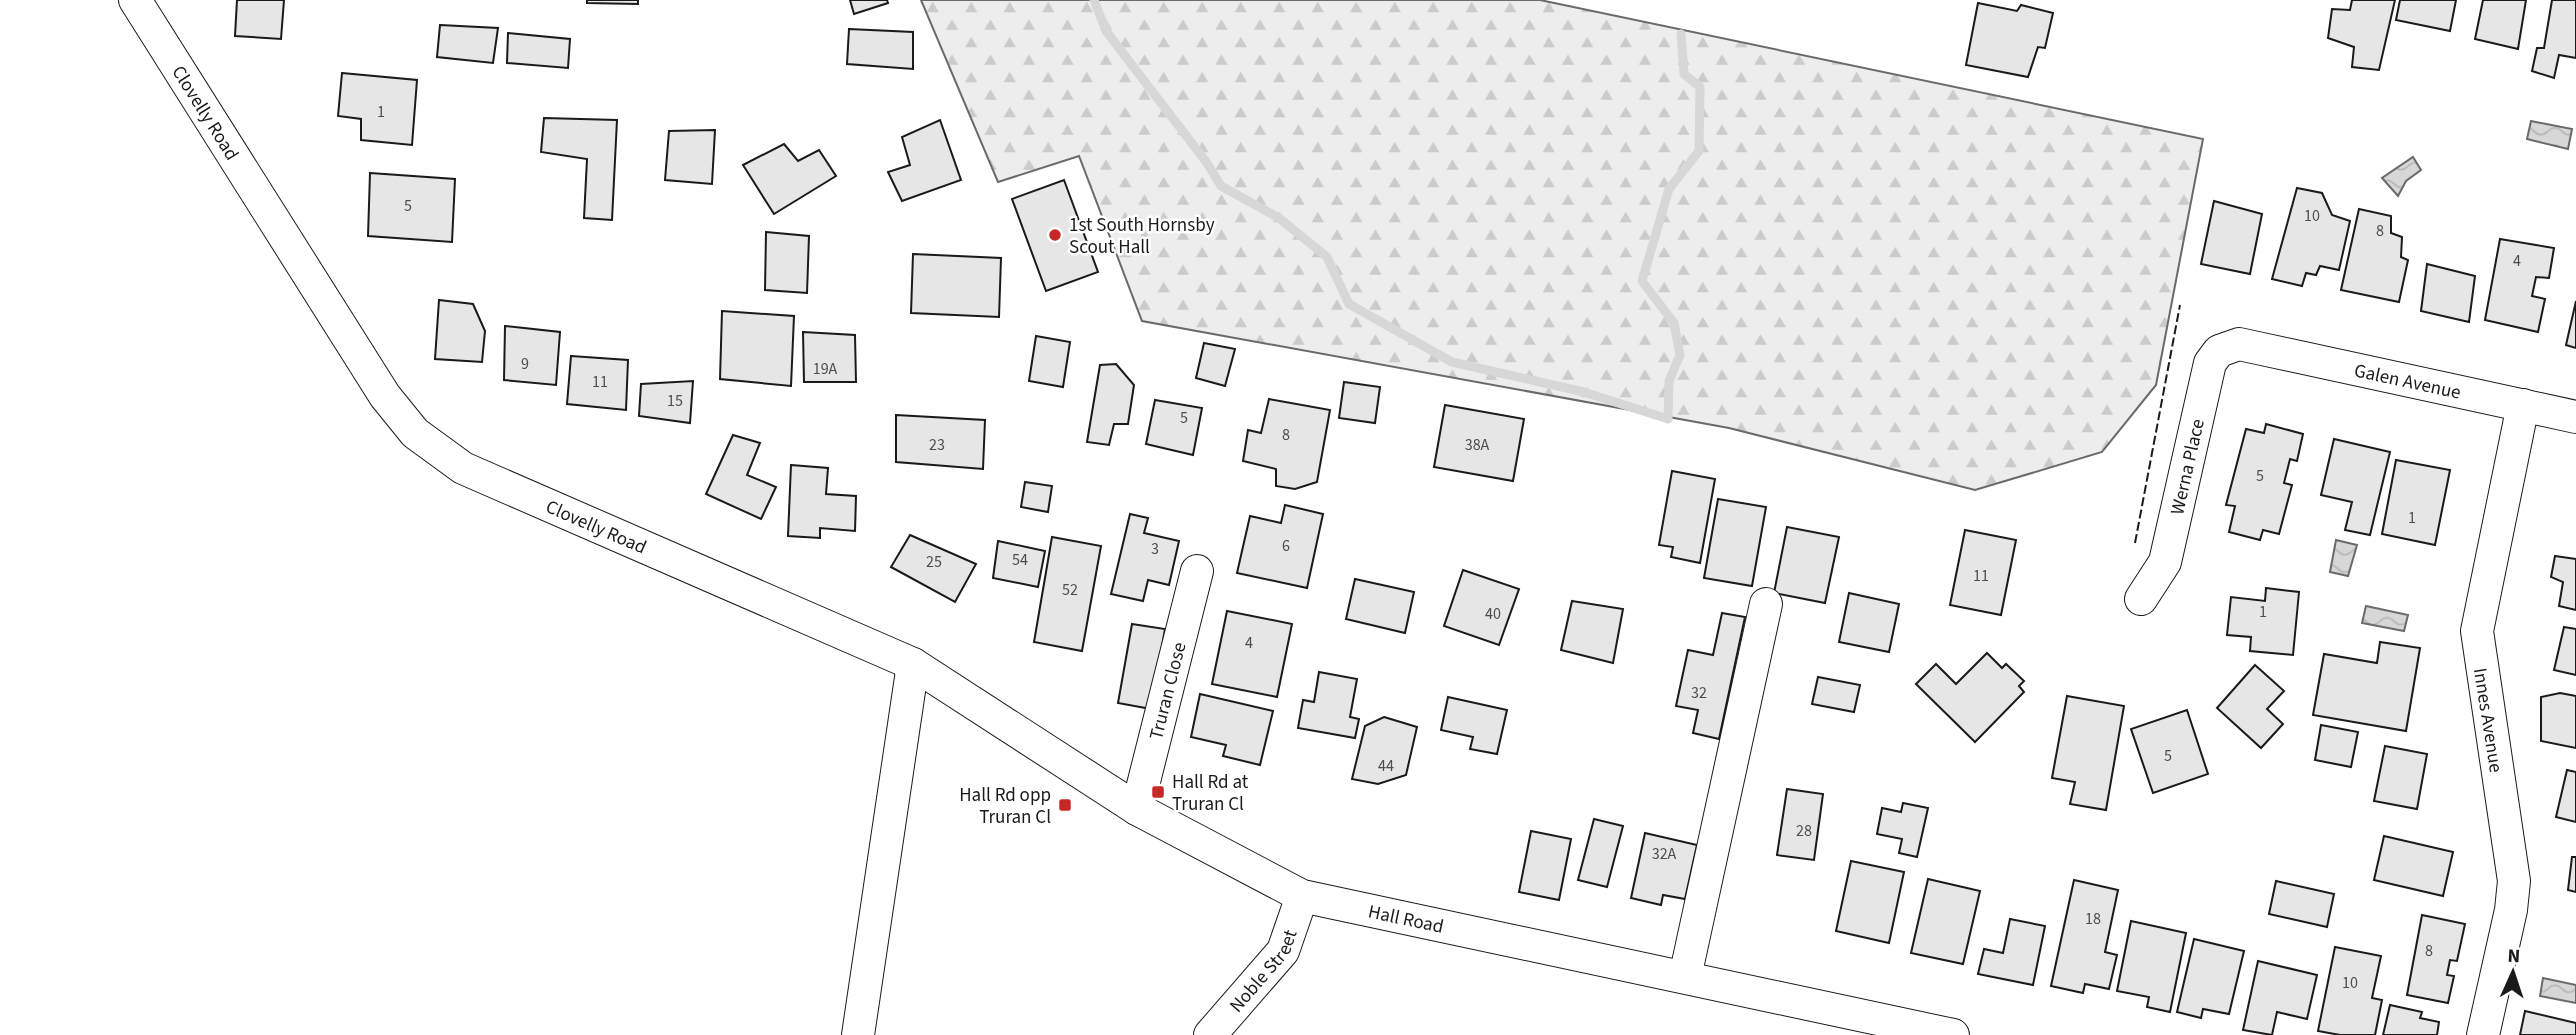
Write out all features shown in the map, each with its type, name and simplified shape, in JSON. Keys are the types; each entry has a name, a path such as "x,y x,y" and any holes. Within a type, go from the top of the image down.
{"street":[{"name":"Clovelly Road","path":"135,0 385,396 415,433 463,468 913,664"},
{"name":"Galen Avenue","path":"2239,344 2576,417"},
{"name":"Werna Place","path":"2141,599 2165,562 2210,363 2219,351 2239,344"},
{"name":"Innes Avenue","path":"2483,1035 2511,910 2514,881 2477,631 2523,405"},
{"name":"Truran Close","path":"1137,809 1197,571"},
{"path":"1685,977 1766,604"},
{"name":"Hall Road","path":"913,664 1137,809 1301,895 1953,1035"},
{"path":"858,1035 913,664"},
{"name":"Noble Street","path":"1210,1035 1283,951 1301,895"}],"green space":[{"path":"921,0 1540,0 2203,139 2156,385 2102,452 1975,490 1729,428 1142,321 1079,156 998,182"}],"water":[{"path":"2531,121 2572,129 2568,149 2527,139"},
{"path":"2413,157 2421,170 2406,181 2398,196 2382,178"},
{"path":"2336,540 2357,545 2348,576 2330,572"},
{"path":"2366,606 2408,615 2404,631 2362,623"},
{"path":"2543,978 2576,985 2576,1003 2540,996"}],"building":[{"path":"237,0 284,0 281,39 235,36"},
{"path":"587,0 638,0 638,4 587,3"},
{"path":"850,0 887,0 888,3 854,14"},
{"path":"2352,0 2395,0 2379,70 2352,67 2354,47 2328,38 2332,9 2350,10"},
{"path":"2400,0 2456,0 2450,31 2396,20"},
{"path":"2483,0 2526,0 2518,49 2475,39"},
{"path":"2552,0 2576,0 2576,58 2559,55 2554,78 2532,71 2537,48 2544,48"},
{"path":"1978,3 2017,11 2021,5 2053,13 2045,48 2038,47 2028,77 1966,65"},
{"path":"440,25 498,28 493,63 437,57"},
{"path":"849,29 913,32 913,69 847,64"},
{"path":"508,33 570,39 568,68 507,63"},
{"path":"342,73 417,80 412,145 361,140 361,119 338,116"},
{"path":"544,118 617,120 612,220 584,218 587,159 541,152"},
{"path":"940,120 961,180 902,201 888,172 910,165 902,137"},
{"path":"715,130 712,184 665,180 669,131"},
{"path":"784,144 798,161 819,150 836,176 774,214 743,165"},
{"path":"370,173 455,179 452,242 368,236"},
{"name":"1st South Hornsby Scout Hall","path":"1064,180 1098,272 1046,291 1012,199"},
{"path":"2297,188 2322,193 2332,215 2350,221 2339,270 2320,266 2316,275 2306,273 2302,286 2272,279"},
{"path":"2214,201 2262,214 2250,274 2201,264"},
{"path":"2359,209 2391,216 2391,233 2402,237 2401,257 2408,260 2399,302 2341,290"},
{"path":"766,232 809,236 807,293 765,290"},
{"path":"2500,239 2554,248 2549,278 2536,277 2532,296 2545,299 2538,332 2485,320"},
{"path":"913,254 1001,258 999,317 911,313"},
{"path":"2427,264 2475,276 2469,322 2421,311"},
{"path":"439,300 473,304 485,331 482,362 435,359"},
{"path":"2576,301 2576,348 2566,345"},
{"path":"722,311 794,316 791,386 720,379"},
{"path":"505,326 560,332 556,385 504,380"},
{"path":"803,332 855,335 856,382 804,382"},
{"path":"1036,336 1070,342 1063,387 1029,381"},
{"path":"1204,343 1235,349 1225,386 1196,378"},
{"path":"571,356 628,360 626,410 567,404"},
{"path":"1116,364 1134,385 1128,424 1114,424 1109,445 1087,442 1100,365"},
{"path":"693,381 690,423 639,416 641,384"},
{"path":"1344,382 1380,387 1375,423 1339,418"},
{"path":"1269,399 1330,410 1317,482 1295,489 1276,486 1276,469 1243,461 1248,430 1261,433"},
{"path":"1155,400 1202,408 1193,455 1146,444"},
{"path":"1445,405 1524,419 1513,481 1434,467"},
{"path":"896,415 985,420 983,469 896,462"},
{"path":"2266,424 2303,434 2297,461 2290,459 2284,483 2292,485 2279,534 2263,530 2260,540 2229,532 2235,506 2226,505 2246,429 2264,433"},
{"path":"733,435 760,443 747,475 776,487 761,519 706,494"},
{"path":"2334,439 2390,452 2370,535 2345,530 2352,502 2321,495"},
{"path":"2396,460 2450,470 2435,545 2382,534"},
{"path":"791,465 828,468 826,494 856,496 855,531 820,528 820,538 788,536"},
{"path":"1672,471 1715,479 1700,563 1671,557 1673,547 1659,545"},
{"path":"1025,482 1052,486 1048,512 1021,507"},
{"path":"1718,499 1766,507 1752,586 1704,578"},
{"path":"1285,505 1323,514 1307,588 1237,573 1250,516 1281,523"},
{"path":"1130,514 1148,518 1144,533 1179,541 1169,585 1148,580 1143,601 1111,594"},
{"path":"1787,527 1839,537 1825,603 1774,593"},
{"path":"1965,530 2016,540 2001,615 1950,605"},
{"path":"910,535 976,564 955,602 891,567"},
{"path":"1052,537 1101,546 1082,651 1034,642"},
{"path":"998,541 1045,551 1038,587 993,578"},
{"path":"2555,556 2576,559 2576,610 2559,606 2563,582 2551,577"},
{"path":"1463,570 1519,589 1499,645 1444,626"},
{"path":"1355,579 1414,592 1405,633 1346,619"},
{"path":"2266,588 2299,592 2293,655 2250,651 2251,637 2227,635 2231,597 2265,601"},
{"path":"1849,593 1899,604 1889,652 1839,642"},
{"path":"1572,601 1623,609 1613,663 1561,650"},
{"path":"1227,611 1292,624 1277,697 1212,684"},
{"path":"1722,613 1745,617 1719,739 1693,733 1698,710 1676,706 1688,650 1713,655"},
{"path":"1132,624 1165,629 1151,709 1118,703"},
{"path":"2564,627 2576,629 2576,675 2554,670"},
{"path":"2380,642 2420,648 2406,731 2313,715 2324,654 2377,663"},
{"path":"1987,653 2002,668 2006,664 2024,681 2019,686 2024,692 1975,742 1916,684 1936,664 1956,684"},
{"path":"2255,665 2284,691 2267,709 2283,724 2261,748 2217,708"},
{"path":"1319,672 1357,679 1350,717 1359,719 1355,738 1298,728 1303,700 1314,702"},
{"path":"1818,677 1860,685 1854,712 1812,704"},
{"path":"2560,693 2576,696 2576,748 2541,741 2541,697"},
{"path":"1200,694 1273,711 1260,765 1223,756 1226,745 1191,737"},
{"path":"2067,696 2124,706 2106,810 2070,804 2075,782 2052,778"},
{"path":"1448,697 1507,710 1497,754 1470,749 1473,737 1441,730"},
{"path":"2187,710 2208,774 2153,793 2131,729"},
{"path":"1384,717 1417,727 1406,775 1378,784 1352,779 1365,726"},
{"path":"2321,725 2358,732 2351,767 2315,760"},
{"path":"2385,746 2427,754 2417,809 2374,801"},
{"path":"2567,770 2576,772 2576,822 2556,817"},
{"path":"1787,789 1823,794 1814,860 1777,855"},
{"path":"1903,803 1928,808 1917,857 1899,853 1902,839 1877,834 1882,808 1901,812"},
{"path":"1594,819 1623,826 1607,887 1578,880"},
{"path":"1531,831 1571,839 1559,900 1519,892"},
{"path":"1645,833 1697,845 1685,899 1663,895 1661,905 1631,898"},
{"path":"2384,836 2453,852 2443,896 2374,880"},
{"path":"2572,857 2576,857 2576,892 2568,890"},
{"path":"1851,861 1904,872 1889,943 1836,931"},
{"path":"1928,879 1980,891 1963,964 1911,953"},
{"path":"2074,880 2118,890 2105,952 2117,955 2109,989 2085,984 2083,993 2051,986"},
{"path":"2276,881 2334,894 2327,927 2269,914"},
{"path":"2422,915 2465,924 2457,961 2450,960 2447,975 2454,976 2448,1003 2407,995"},
{"path":"2010,919 2045,926 2033,985 1978,974 1984,949 2003,953"},
{"path":"2131,921 2186,933 2170,1012 2147,1007 2149,997 2117,991"},
{"path":"2194,939 2244,951 2229,1014 2203,1009 2201,1018 2177,1012"},
{"path":"2335,947 2381,956 2372,998 2382,1000 2375,1035 2340,1035 2318,1031"},
{"path":"2258,961 2317,975 2307,1019 2277,1012 2272,1035 2243,1030"},
{"path":"2390,1005 2422,1012 2420,1018 2439,1022 2437,1035 2383,1035"},
{"path":"2525,1011 2576,1023 2576,1035 2520,1035"}],"waterway":[{"path":"1094,0 1106,31 1207,163 1221,186 1279,218 1327,257 1349,304 1452,362 1584,392 1668,419 1669,381 1680,355 1674,323 1642,281 1669,189 1699,151 1700,87 1684,74 1681,34"}],"fence":[{"path":"2135,543 2180,305"}],"place":[{"name":"1st South Hornsby Scout Hall","path":"1055,235"},
{"name":"Hall Rd at Truran Cl","path":"1158,792"},
{"name":"Hall Rd opp Truran Cl","path":"1065,805"}]}
